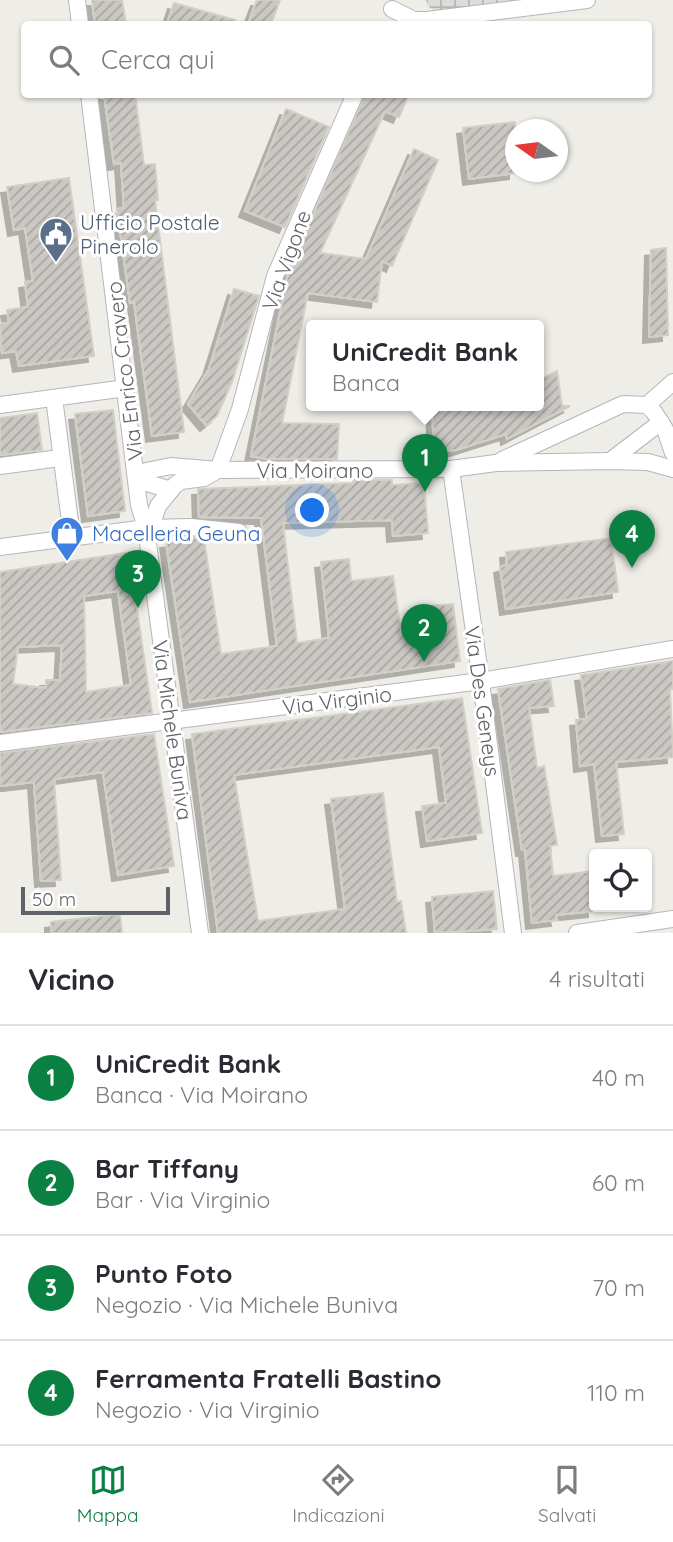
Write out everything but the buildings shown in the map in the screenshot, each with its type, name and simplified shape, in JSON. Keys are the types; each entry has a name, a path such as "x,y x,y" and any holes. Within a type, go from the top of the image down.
{"street":[{"path":"76,0 80,21"},
{"path":"386,21 394,5 414,20 427,20 587,0"},
{"name":"Via Enrico Cravero","path":"90,98 137,480"},
{"name":"Via Vigone","path":"218,470 240,409 275,276 353,98"},
{"path":"671,382 647,405 661,422 673,453"},
{"path":"0,405 126,388"},
{"path":"54,398 72,537"},
{"name":"Via Moirano","path":"496,463 610,408 623,404 647,405"},
{"path":"610,461 661,422"},
{"path":"0,466 60,458"},
{"name":"Via Moirano","path":"137,480 146,471 171,466 218,470 451,469 496,463 610,461 648,462 673,469"},
{"name":"Via Des Geneys","path":"451,469 513,933"},
{"name":"Via Moirano","path":"171,490 181,481 204,478 218,470"},
{"path":"137,480 171,490 158,506 152,524 146,528"},
{"name":"Via Michele Buniva","path":"137,480 173,721 200,933"},
{"path":"0,547 146,528 191,527 239,532"},
{"name":"Via Virginio","path":"0,743 481,681 673,649"},
{"path":"577,933 673,919"}],"shaded area":[{"path":"426,0 581,0 444,18 429,7"}],"place":[{"name":"Ufficio Postale Pinerolo","path":"56,264"},
{"name":"UniCredit Bank","path":"425,492"},
{"name":"Macelleria Geuna","path":"67,563"},
{"name":"Ferramenta Fratelli Bastino","path":"632,568"},
{"name":"Punto Foto","path":"138,608"},
{"name":"Bar Tiffany","path":"424,662"}]}
